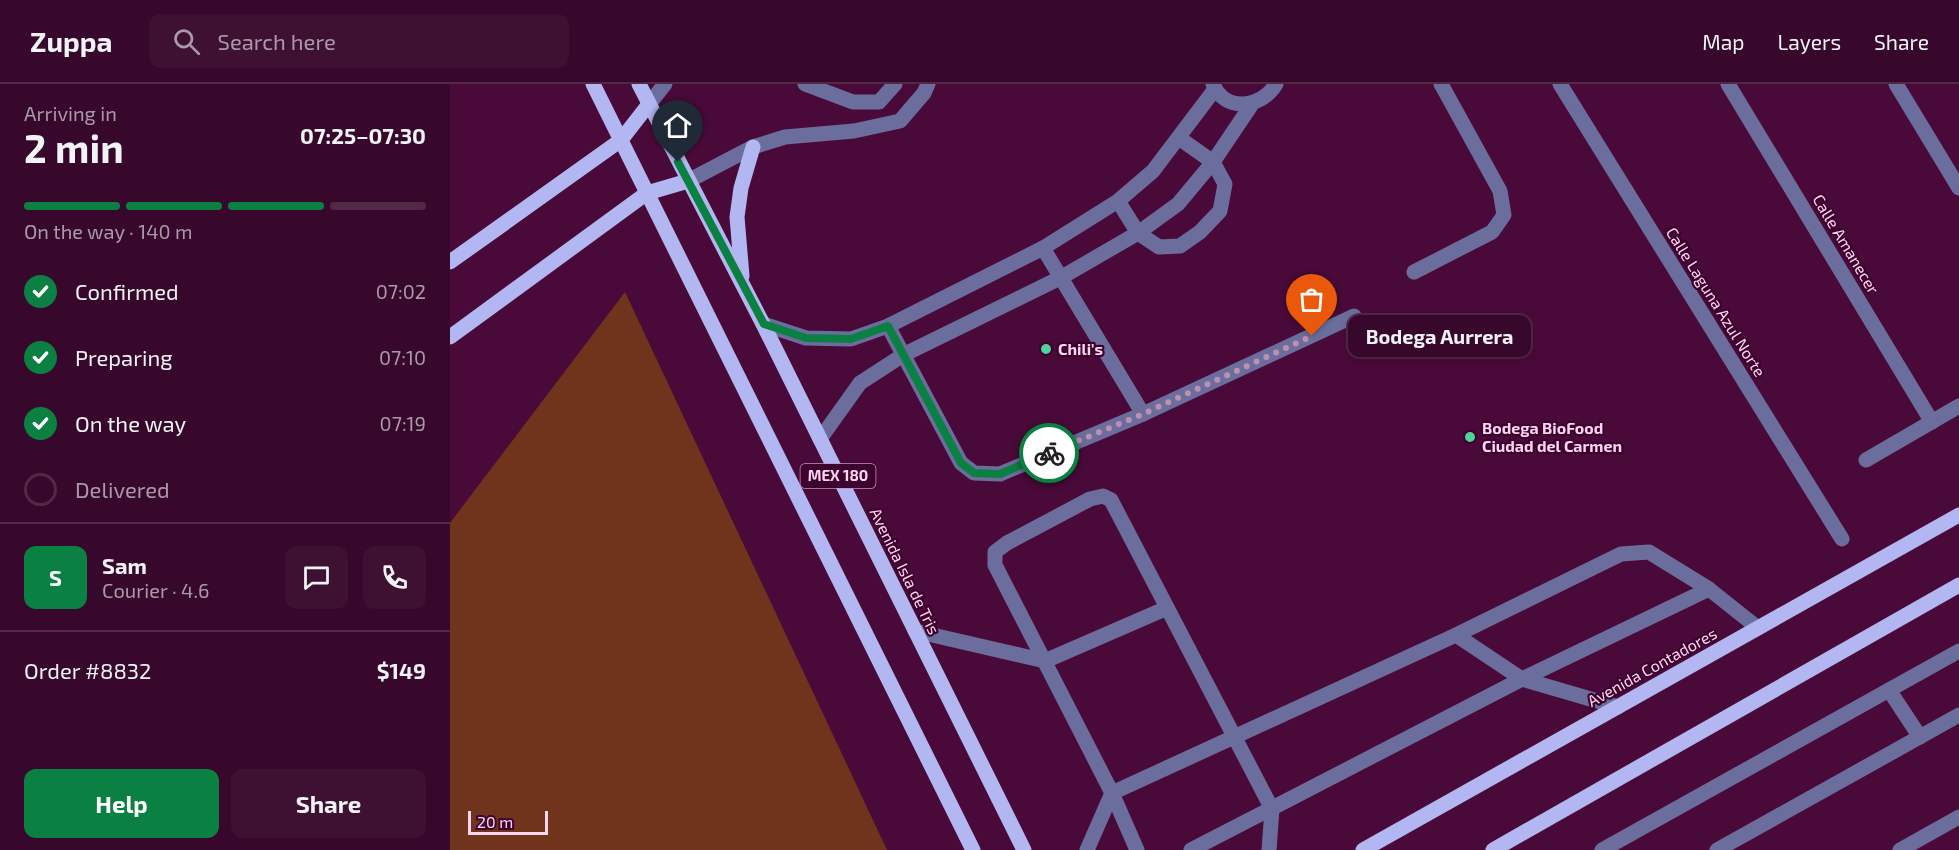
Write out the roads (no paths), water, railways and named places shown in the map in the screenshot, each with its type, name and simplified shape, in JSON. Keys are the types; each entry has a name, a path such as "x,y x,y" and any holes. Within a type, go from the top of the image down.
{"main road":[{"name":"MEX 180","path":"593,84 973,850"},
{"name":"Avenida Isla de Tris","path":"639,84 764,324 1023,850"},
{"path":"450,262 621,140 649,104"},
{"path":"742,282 737,217 741,188 753,147"},
{"path":"450,337 647,193 688,181"},
{"name":"Avenida Contadores","path":"1364,850 1959,515"},
{"path":"1493,850 1959,585"}],"street":[{"path":"649,104 664,84"},
{"path":"805,84 853,102 879,102 895,84"},
{"path":"688,181 753,147 785,137 854,131 900,121 924,93 928,84"},
{"path":"764,324 806,338 851,339 888,326 1043,248 1118,201 1153,171 1214,87 1222,97 1241,105 1252,104 1271,93 1276,84"},
{"path":"1414,272 1492,232 1504,215 1500,191 1441,84"},
{"name":"Calle Laguna Azul Norte","path":"1560,84 1842,539"},
{"name":"Calle Amanecer","path":"1728,84 1932,422"},
{"path":"1896,84 1959,188"},
{"path":"820,439 860,383 903,355 1062,277 1137,233 1178,204 1213,162 1252,104"},
{"path":"1118,201 1137,233 1159,247 1180,246 1200,232 1220,211 1225,184 1213,162 1179,138"},
{"path":"1043,248 1143,414"},
{"path":"888,326 961,463 974,473 1000,474 1143,414 1354,316"},
{"path":"1866,460 1959,406"},
{"path":"1137,850 1112,793 995,565 995,552 1007,543 1090,499 1103,496 1111,500 1272,809 1269,850"},
{"path":"1087,850 1112,793 1456,635 1621,554 1649,552 1709,589 1758,628"},
{"path":"1191,850 1522,679 1709,589"},
{"path":"915,631 1045,661 1167,608"},
{"path":"1456,635 1522,679 1618,707"},
{"path":"1602,850 1959,651"},
{"path":"1889,690 1920,737"},
{"path":"1717,850 1959,715"},
{"path":"1900,850 1959,817"}],"place":[{"name":"Bodega Aurrera","path":"1312,336"},
{"name":"Chili's","path":"1046,349"},
{"name":"Bodega BioFood Ciudad del Carmen","path":"1470,437"}]}
